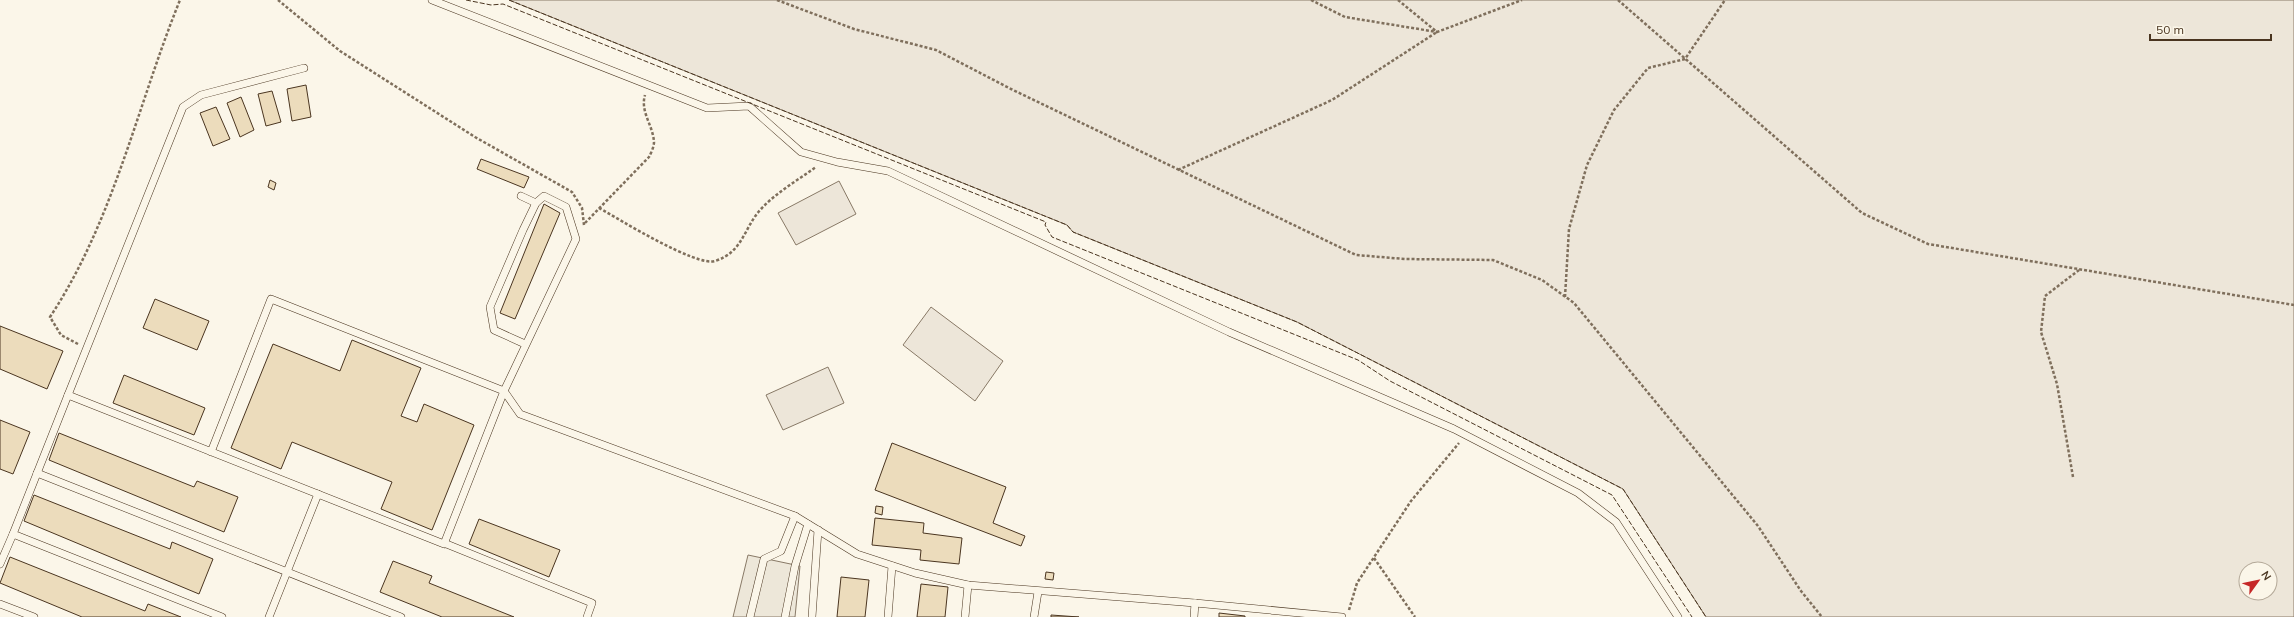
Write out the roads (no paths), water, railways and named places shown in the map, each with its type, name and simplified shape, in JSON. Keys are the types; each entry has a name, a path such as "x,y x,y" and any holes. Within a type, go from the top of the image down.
{"lane":[{"path":"432,0 707,108 749,106 801,152 827,159 888,171 1229,332 1465,435 1578,493 1616,522 1678,617"},
{"path":"0,564 2,552 14,534 183,107 201,95 304,68"},
{"path":"521,196 536,203"},
{"path":"444,543 504,391 576,239 566,207 544,196 536,203 490,307 494,330 525,344"},
{"path":"211,452 271,299 504,391 520,414 795,516 857,554 915,573 968,585 1038,592 1195,603 1271,614 1342,617"},
{"path":"68,395 592,603 587,617"},
{"path":"37,473 401,617"},
{"path":"269,617 318,494"},
{"path":"750,617 764,559 781,551 795,516"},
{"path":"785,617 795,566 808,524"},
{"path":"812,617 818,530"},
{"path":"14,534 222,617"},
{"path":"888,617 892,566"},
{"path":"965,617 968,585"},
{"path":"1034,617 1038,592"},
{"path":"1194,617 1195,603"},
{"path":"0,604 34,617"}]}
